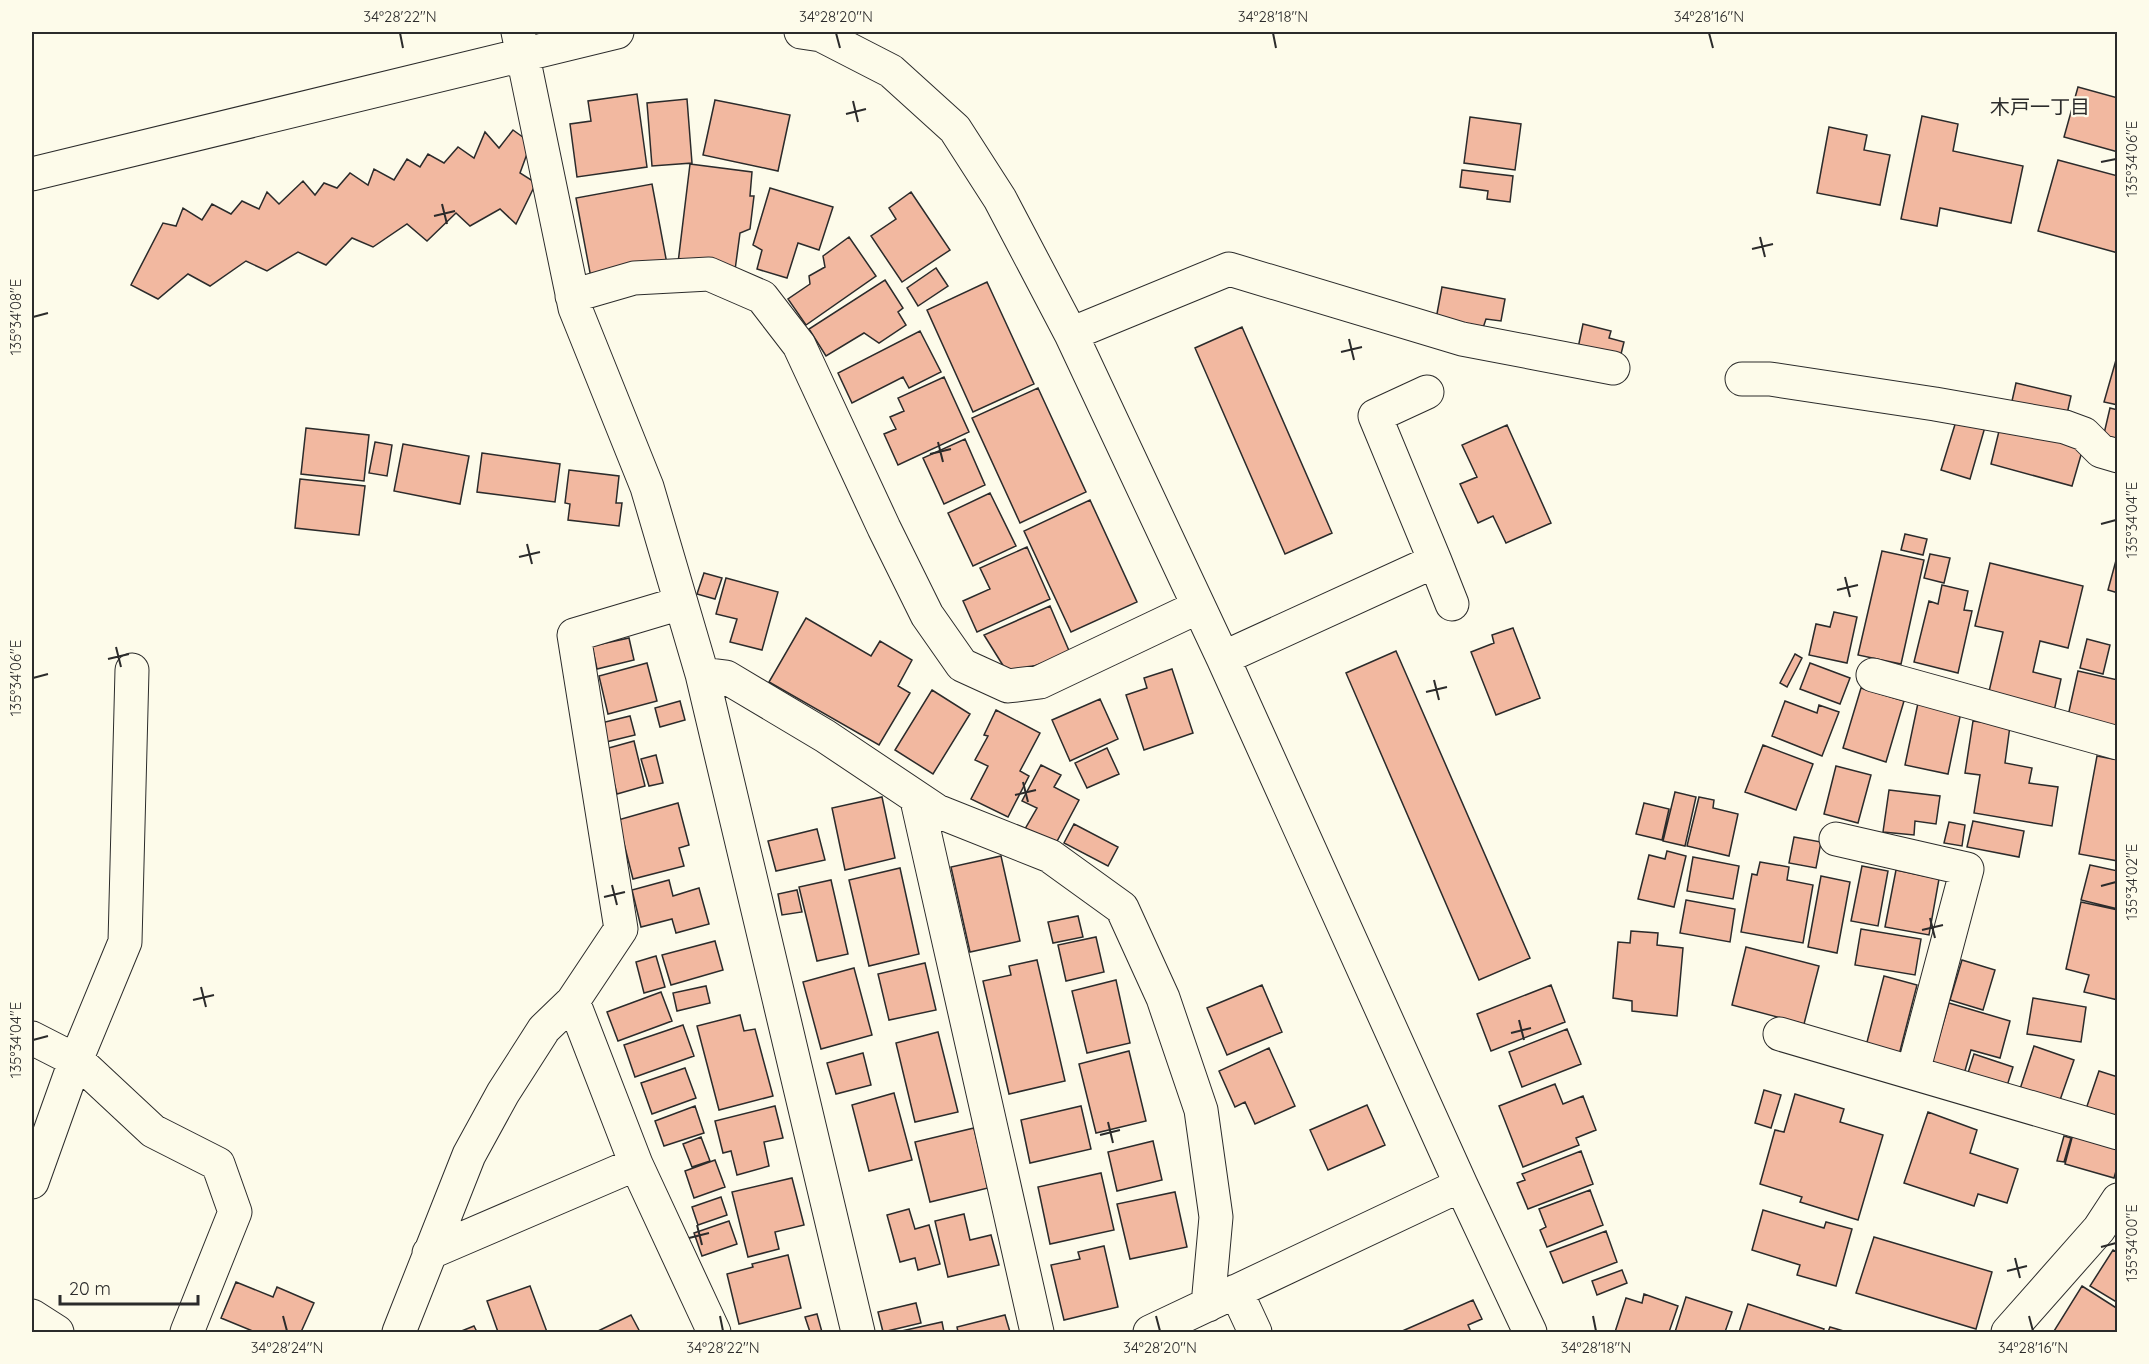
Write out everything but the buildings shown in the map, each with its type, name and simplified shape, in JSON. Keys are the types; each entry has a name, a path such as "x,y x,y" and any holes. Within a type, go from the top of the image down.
{"street":[{"path":"32,174 520,43 617,32"},
{"path":"801,32 821,35 891,71 955,129 1000,199 1071,334 1223,658 1461,1185 1530,1332"},
{"path":"520,43 575,308 647,488 702,674 858,1332"},
{"path":"1071,334 1229,269 1462,339 1613,368"},
{"path":"572,296 634,278 709,274 762,297 799,345 927,615 962,665 1008,686 1040,682 1198,607"},
{"path":"1742,379 1770,379 1935,404 2065,427 2084,434 2101,451 2118,456"},
{"path":"1427,392 1375,416 1452,604"},
{"path":"1223,658 1435,561"},
{"path":"399,1332 469,1155 503,1093 544,1029 573,1001 621,929 574,635 681,603"},
{"path":"32,1182 76,1061 125,942 132,670"},
{"path":"702,674 726,677 825,736 917,800 937,811 1050,856 1122,908 1163,998 1202,1110 1216,1217 1222,1298 1255,1332"},
{"path":"1873,675 2118,743"},
{"path":"917,800 1037,1332"},
{"path":"1836,839 1966,869 1913,1072"},
{"path":"573,1001 636,1164 714,1332"},
{"path":"1780,1034 2118,1133"},
{"path":"32,1038 76,1061 153,1131 218,1164 235,1212 187,1332"},
{"path":"429,1253 636,1164"},
{"path":"1150,1332 1461,1185"},
{"path":"2008,1332 2099,1229 2118,1200"},
{"path":"32,1316 57,1332"}],"district":[{"name":"木戸一丁目","path":"2040,106"}]}
